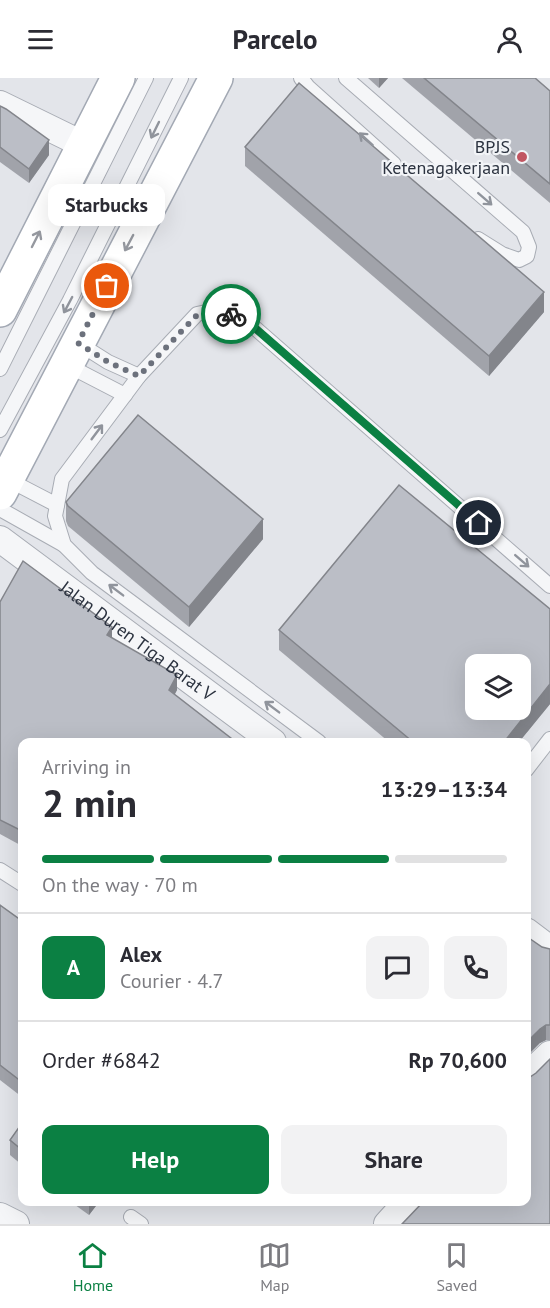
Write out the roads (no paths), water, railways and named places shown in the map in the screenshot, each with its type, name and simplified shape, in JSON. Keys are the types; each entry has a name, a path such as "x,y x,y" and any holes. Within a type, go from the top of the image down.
{"main road":[{"path":"0,310 118,78"},
{"path":"2,494 216,78"}],"street":[{"path":"0,104 84,146"},
{"name":"Jalan Duren Tiga Barat V","path":"0,540 268,738"},
{"path":"531,935 550,949"},
{"path":"531,1072 550,1054"},
{"path":"388,1224 404,1206"},
{"path":"0,1216 16,1224"}],"lane":[{"path":"0,369 146,78"},
{"path":"0,430 70,300 181,78"},
{"path":"301,78 308,87 404,173"},
{"path":"346,78 523,232 529,247 527,256 519,260 502,254 464,228"},
{"path":"64,545 55,516 62,479 139,376 197,315 220,309 247,321 550,586"},
{"path":"73,354 108,362 139,376"},
{"path":"73,354 125,395"},
{"path":"2,494 57,505"},
{"path":"2,494 64,545 92,573 314,738"},
{"path":"531,764 550,739"},
{"path":"0,870 18,881"}],"place":[{"name":"BPJS Ketenagakerjaan","path":"522,157"},
{"name":"Starbucks","path":"107,286"}]}
